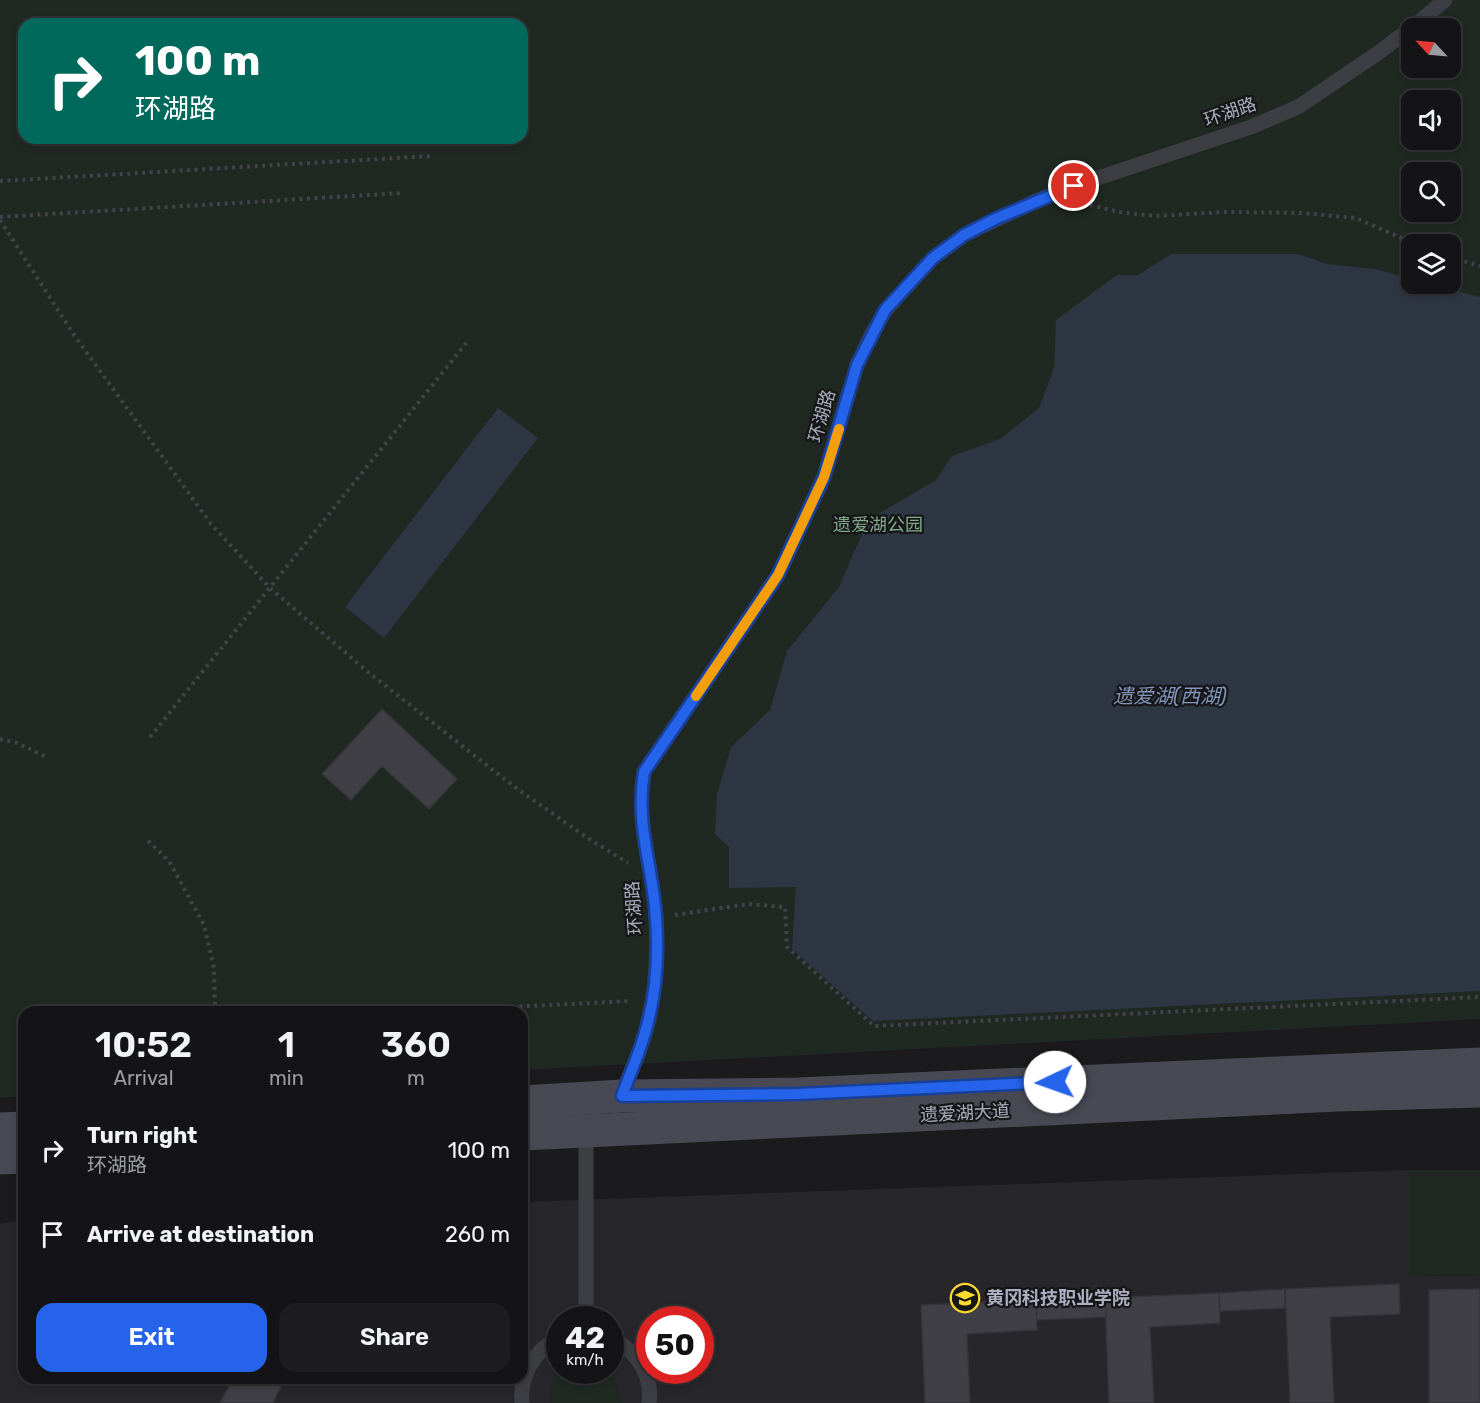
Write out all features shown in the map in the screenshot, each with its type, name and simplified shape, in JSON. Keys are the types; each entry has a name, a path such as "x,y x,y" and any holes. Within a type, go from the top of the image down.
{"main road":[{"name":"遗爱湖大道","path":"528,1133 612,1117 798,1094 1480,1064"},
{"name":"遗爱湖大道","path":"528,1103 612,1117 1480,1091"},
{"path":"0,1130 18,1128"},
{"path":"0,1158 18,1157"}],"lane":[{"name":"环湖路","path":"612,1117 645,1035 657,975 656,917 642,828 640,794 644,772 778,575 824,477 857,365 885,310 933,258 964,235 995,219 1097,178 1251,128 1298,107 1378,53 1445,0"},
{"path":"588,1306 612,1117"},
{"path":"624,1347 631,1351 641,1364 648,1380 649,1403"},
{"path":"528,1371 541,1351 546,1348"},
{"path":"522,1403 524,1384"}],"path":[{"path":"0,181 432,156"},
{"path":"402,193 0,218 74,335 211,524 270,588 368,672 516,788 586,837 651,877"},
{"path":"1051,196 1119,212 1156,216 1225,212 1302,213 1356,218 1401,238"},
{"path":"1461,260 1480,266"},
{"path":"150,737 467,342"},
{"path":"0,739 17,743 48,758"},
{"path":"148,841 169,861 204,925 214,968 214,1006"},
{"path":"656,917 748,904 785,908 787,947 874,1026 1480,997"},
{"path":"520,1006 652,999"}],"shaded area":[{"name":"黄冈科技职业学院","path":"1409,1170 1409,1276 1480,1275 1480,1403 0,1403 0,1224 18,1221 18,1384 528,1384 528,1202"}],"green space":[{"name":"遗爱湖公园","path":"0,0 1480,0 1480,1019 528,1070 528,1006 18,1006 18,1096 0,1098"},
{"path":"1409,1170 1480,1170 1480,1275 1409,1276"},
{"path":"553,1384 617,1384 621,1403 549,1403"}],"water":[{"name":"遗爱湖(西湖)","path":"1171,254 1298,254 1327,264 1375,269 1401,276 1401,294 1461,294 1461,292 1480,297 1480,991 873,1021 792,949 796,887 729,888 729,847 715,834 717,794 731,747 770,710 787,651 839,587 868,520 936,480 952,456 1000,439 1039,408 1054,368 1056,320 1117,275 1138,275"},
{"path":"498,408 538,438 384,638 345,607"}],"building":[{"path":"382,709 457,779 429,809 382,766 351,800 322,774"},
{"path":"1399,1284 1400,1314 1330,1317 1334,1403 1290,1403 1285,1289"},
{"path":"1285,1289 1285,1308 1220,1311 1219,1293"},
{"path":"1480,1289 1480,1403 1429,1403 1429,1290"},
{"path":"1219,1293 1220,1323 1150,1327 1154,1403 1109,1403 1105,1298"},
{"path":"1105,1298 1106,1317 1036,1320 1036,1300"},
{"path":"1036,1300 1037,1330 967,1334 970,1403 925,1403 921,1305"},
{"path":"230,1384 282,1384 273,1403 220,1403"}],"slow traffic":[{"path":"696,696 778,575 824,477 839,429"}],"place":[{"name":"黄冈科技职业学院","path":"965,1298"}],"route":[{"path":"1055,1082 798,1094 622,1096 645,1035 657,975 656,917 651,870 642,828 640,794 644,772 778,575 824,477 857,365 885,310 933,258 964,235 1035,201 1074,186"}]}
